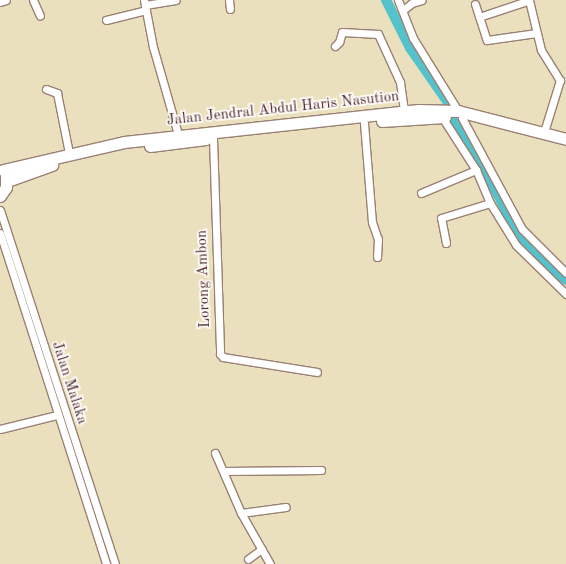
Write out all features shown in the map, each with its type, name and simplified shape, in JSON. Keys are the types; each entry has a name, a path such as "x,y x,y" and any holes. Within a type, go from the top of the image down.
{"highway":[{"name":"Jalan Jendral Abdul Haris Nasution","path":"1,169 69,153 124,146 213,138 404,111 459,114 544,132 566,139"},
{"name":"Jalan Jendral Abdul Haris Nasution","path":"7,182 54,164 178,134 320,124 364,123 442,113"},
{"name":"Jalan Jendral Abdul Haris Nasution","path":"480,119 566,145"},
{"path":"0,196 7,182 1,169"}],"street":[{"path":"0,2 6,0"},
{"path":"33,0 40,16"},
{"path":"106,20 145,5 176,0"},
{"path":"229,0 230,9"},
{"path":"398,0 413,38 459,114 522,229 566,273"},
{"path":"403,10 412,3 422,0"},
{"path":"479,16 528,0 544,55 560,80 544,132"},
{"path":"475,4 487,40 537,33"},
{"path":"145,5 154,47 178,134"},
{"path":"335,46 339,42 342,32 378,34 400,82 404,111"},
{"path":"46,89 57,93 69,153"},
{"path":"442,113 476,170 490,203 516,245 566,294"},
{"path":"364,123 372,222 378,239 377,257"},
{"name":"Lorong Ambon","path":"213,138 220,354 223,357 317,372"},
{"path":"421,193 476,170"},
{"path":"446,243 441,218 490,203"},
{"name":"Jalan Malaka","path":"0,210 115,564"},
{"name":"Jalan Malaka","path":"0,233 57,415 106,564"},
{"path":"0,429 57,415"},
{"path":"214,453 224,471 242,514 270,564"},
{"path":"224,471 321,470"},
{"path":"242,514 286,507"},
{"path":"248,559 262,549"}],"waterway":[{"path":"386,0 410,48 447,101 459,133 484,167 520,239 530,251 566,280"}]}
